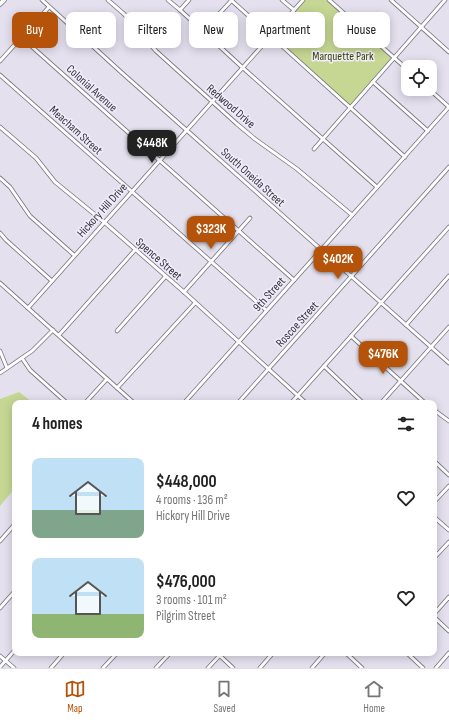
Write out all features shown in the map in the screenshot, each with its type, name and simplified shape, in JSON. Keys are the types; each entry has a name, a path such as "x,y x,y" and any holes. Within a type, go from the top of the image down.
{"main road":[{"path":"0,4 4,0"}],"street":[{"name":"South Oneida Street","path":"38,0 47,5"},
{"name":"South Oneida Street","path":"42,0 449,362"},
{"name":"Redwood Drive","path":"108,0 124,14 156,51 236,124 297,169 352,215"},
{"path":"168,0 189,18"},
{"path":"180,10 189,0"},
{"path":"220,12 231,0 246,14"},
{"path":"282,0 294,10"},
{"name":"Hickory Hill Drive","path":"294,10 303,0"},
{"path":"329,0 401,64"},
{"path":"391,0 449,52"},
{"path":"314,149 445,0"},
{"path":"41,12 47,5"},
{"path":"0,61 12,47"},
{"name":"Colonial Avenue","path":"33,48 294,280"},
{"path":"221,48 377,187"},
{"name":"Hickory Hill Drive","path":"28,308 260,48"},
{"path":"284,48 405,156"},
{"name":"Meacham Street","path":"0,74 131,192 266,310"},
{"path":"373,82 428,131"},
{"path":"437,96 449,107"},
{"name":"9th Street","path":"187,400 449,107"},
{"name":"Spence Street","path":"0,127 36,158 55,182 104,222 165,277 184,292 303,400"},
{"name":"Roscoe Street","path":"241,400 449,167"},
{"path":"0,178 10,187 30,216 74,255"},
{"path":"184,292 250,218"},
{"path":"294,400 449,227"},
{"path":"0,233 52,281"},
{"path":"59,336 135,250"},
{"path":"406,324 449,276"},
{"path":"117,331 165,277"},
{"path":"0,283 131,400"},
{"path":"117,388 195,303"},
{"path":"384,400 449,328"},
{"path":"0,372 39,345 53,330"},
{"path":"351,336 422,400"},
{"path":"0,351 7,368"},
{"path":"22,358 30,370 65,400"},
{"path":"324,366 360,400"},
{"path":"88,400 107,379"},
{"path":"437,412 449,421"},
{"path":"437,464 449,475"},
{"path":"437,499 449,486"},
{"path":"437,520 449,530"},
{"path":"0,541 12,527"},
{"path":"437,555 449,542"},
{"path":"0,608 12,594"},
{"path":"437,611 449,597"},
{"path":"437,620 449,631"},
{"path":"0,667 12,653"},
{"path":"436,668 449,653"},
{"path":"0,656 14,668"},
{"path":"51,668 61,656"},
{"path":"103,668 114,656"},
{"path":"156,668 167,656"},
{"path":"208,668 217,656"},
{"path":"221,656 233,668"},
{"path":"260,668 270,656"},
{"path":"312,668 322,656"},
{"path":"349,656 362,668"},
{"path":"410,656 423,668"}],"green space":[{"name":"Marquette Park","path":"303,0 329,0 342,12 333,12 333,48 383,48 394,58 350,107 285,48 325,48 325,12 292,12"},
{"path":"19,392 29,400 12,400 12,492 0,506 0,399"}]}
